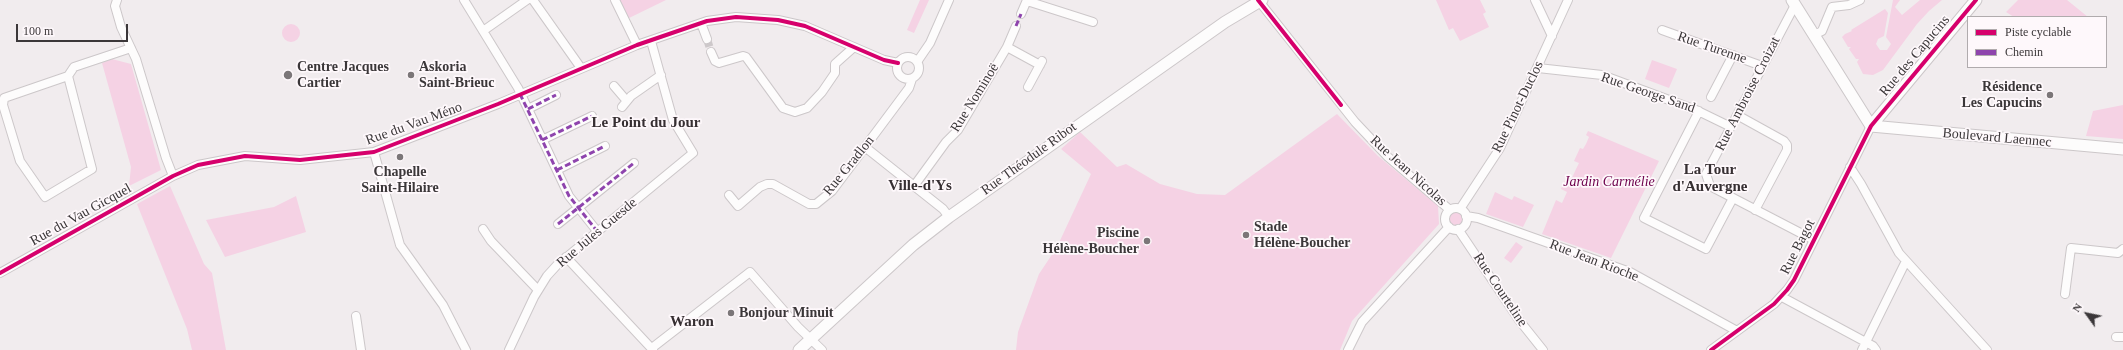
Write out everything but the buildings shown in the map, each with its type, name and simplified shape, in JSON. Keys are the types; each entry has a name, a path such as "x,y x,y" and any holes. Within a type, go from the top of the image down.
{"main road":[{"name":"Rue des Capucins","path":"1871,126 1976,0"},
{"name":"Rue Théodule Ribot","path":"799,350 913,245 949,216 1225,22 1260,1"},
{"path":"1794,2 1871,126"},
{"name":"Boulevard Laennec","path":"1871,126 2123,149"}],"street":[{"path":"117,0 115,6 121,27 136,59 166,158 173,176"},
{"path":"464,0 520,94 569,196 597,231"},
{"path":"483,31 527,0"},
{"path":"533,0 581,68"},
{"path":"615,0 637,45"},
{"path":"917,62 930,43 949,0"},
{"path":"1021,14 1027,0 1093,22"},
{"path":"1535,0 1552,36"},
{"name":"Rue Pinot-Duclos","path":"1460,209 1500,148 1568,0"},
{"path":"1814,36 1822,31 1832,7 1849,5 1860,0"},
{"name":"Rue Jean Nicolas","path":"1260,1 1355,122 1388,157 1450,210"},
{"name":"Rue Ambroise Croizat","path":"1794,2 1706,174 1710,186 1814,240"},
{"name":"Rue du Vau Méno","path":"173,176 198,165 245,156 300,160 374,152 520,94 637,45 701,23 736,17 778,20 805,26 884,60 898,63"},
{"path":"701,23 706,39"},
{"name":"Rue Nominoë","path":"914,186 946,142 958,130 1007,47 1016,26"},
{"name":"Rue Turenne","path":"1662,30 1762,66"},
{"path":"614,86 624,104 647,83 660,75 651,41"},
{"path":"711,52 715,61 720,63 743,56 746,57 783,108 795,112 807,108 822,92 835,74 835,64 854,47"},
{"path":"1007,47 1041,63 1028,87"},
{"path":"68,76 92,169 45,197 20,161 3,105 4,98 68,76 74,66 131,48"},
{"path":"1711,97 1733,56"},
{"path":"908,57 917,62 919,70 912,79 901,77 897,70 898,63 901,60 908,57"},
{"name":"Rue George Sand","path":"1538,68 1602,75 1699,111 1731,127"},
{"name":"Rue Jules Guesde","path":"509,350 538,290 547,276 566,257 693,153 673,120 660,75"},
{"name":"Rue Gradlon","path":"729,195 738,206 760,187 773,184 809,204 816,204 832,191 909,88 912,79"},
{"path":"528,109 556,95"},
{"path":"1699,111 1644,218 1706,249 1733,198"},
{"path":"1737,115 1784,141 1787,145 1787,150 1755,210"},
{"path":"542,140 592,116"},
{"name":"Rue Bagot","path":"1711,350 1782,297 1794,280 1871,126"},
{"path":"557,170 605,146"},
{"path":"865,148 914,186 949,216"},
{"path":"374,152 400,245 443,305 466,350"},
{"path":"558,224 634,163"},
{"path":"1850,167 1861,184 1894,247 1987,350"},
{"name":"Rue du Vau Gicquel","path":"0,273 173,176"},
{"path":"1460,209 1466,216 1464,226 1458,229 1449,227 1446,217 1450,210 1460,209"},
{"name":"Rue Jean Rioche","path":"1466,216 1478,218 1630,272 1737,331"},
{"path":"1348,350 1362,322 1449,227"},
{"path":"483,229 491,241 538,290"},
{"name":"Rue Courteline","path":"1458,229 1519,320 1543,350"},
{"path":"2065,294 2071,248 2118,253 2123,249"},
{"path":"566,257 652,349 750,272 798,327 822,350"},
{"path":"1864,346 1906,261"},
{"path":"1782,297 1864,346 1876,350"},
{"path":"356,316 361,350"}],"green space":[{"path":"618,0 666,0 627,19"},
{"path":"920,0 929,0 914,33 907,30"},
{"path":"1436,0 1480,0 1486,12 1483,14 1489,27 1460,41 1453,28 1449,30"},
{"path":"1893,0 1900,0 1895,7 1902,15 1920,0 1942,0 1917,24 1883,70 1873,75 1863,74 1857,62 1859,59 1856,59 1849,49 1851,47 1848,47 1842,37 1885,9 1888,13 1884,36 1878,39 1876,44 1880,50 1887,50 1891,44 1886,37"},
{"path":"2018,0 2067,0 2087,16 2012,16 2006,12"},
{"path":"287,24 295,24 300,29 298,40 295,42 287,42 282,37 282,29"},
{"path":"112,59 131,64 161,170 129,186 131,167 102,63"},
{"path":"1652,60 1677,69 1669,88 1645,79"},
{"path":"2123,105 2123,139 2086,136 2093,111"},
{"name":"Stade Hélène-Boucher","path":"1337,114 1378,156 1438,206 1439,224 1352,321 1340,350 1016,350 1018,332 1039,274 1057,247 1091,174 1061,149 1080,132 1117,167 1126,164 1160,184 1197,194 1225,195"},
{"name":"Jardin Carmélie","path":"1588,131 1659,161 1611,258 1542,234 1556,200 1562,203 1567,192 1561,189 1567,176 1572,178 1579,163 1574,161 1580,148 1583,149 1586,144 1589,137 1586,135"},
{"path":"170,186 204,264 212,273 226,350 192,350 187,329 137,204"},
{"path":"1495,192 1512,200 1514,196 1534,205 1523,227 1486,214"},
{"path":"296,196 306,232 225,257 206,220 274,207"},
{"path":"1456,212 1461,214 1463,219 1461,224 1456,226 1451,224 1449,219 1451,214"},
{"path":"1516,242 1523,247 1511,263 1504,258"}],"tunnel":[{"path":"707,39 711,52"}],"marked path":[{"path":"1016,26 1021,14"},
{"path":"520,94 569,196 597,231"},
{"path":"528,109 556,95"},
{"path":"542,140 592,116"},
{"path":"557,170 605,146"},
{"path":"558,224 634,163"}],"cycle path":[{"path":"1258,0 1341,105"},
{"path":"1711,350 1774,304 1787,290 1794,280 1871,126 1976,0"},
{"path":"0,273 173,176 198,165 245,156 300,160 374,152 498,104 637,45 707,21 736,17 778,20 805,26 884,60 898,63"}],"place":[{"name":"Centre Jacques Cartier","path":"288,75"},
{"name":"Askoria Saint-Brieuc","path":"411,75"},
{"name":"Résidence Les Capucins","path":"2050,95"},
{"name":"Chapelle Saint-Hilaire","path":"400,157"},
{"name":"Stade Hélène-Boucher","path":"1246,235"},
{"name":"Piscine Hélène-Boucher","path":"1147,241"},
{"name":"Bonjour Minuit","path":"731,313"}],"district":[{"name":"Le Point du Jour","path":"646,123"},
{"name":"La Tour d'Auvergne","path":"1710,178"},
{"name":"Ville-d'Ys","path":"920,186"},
{"name":"Waron","path":"692,322"}]}
